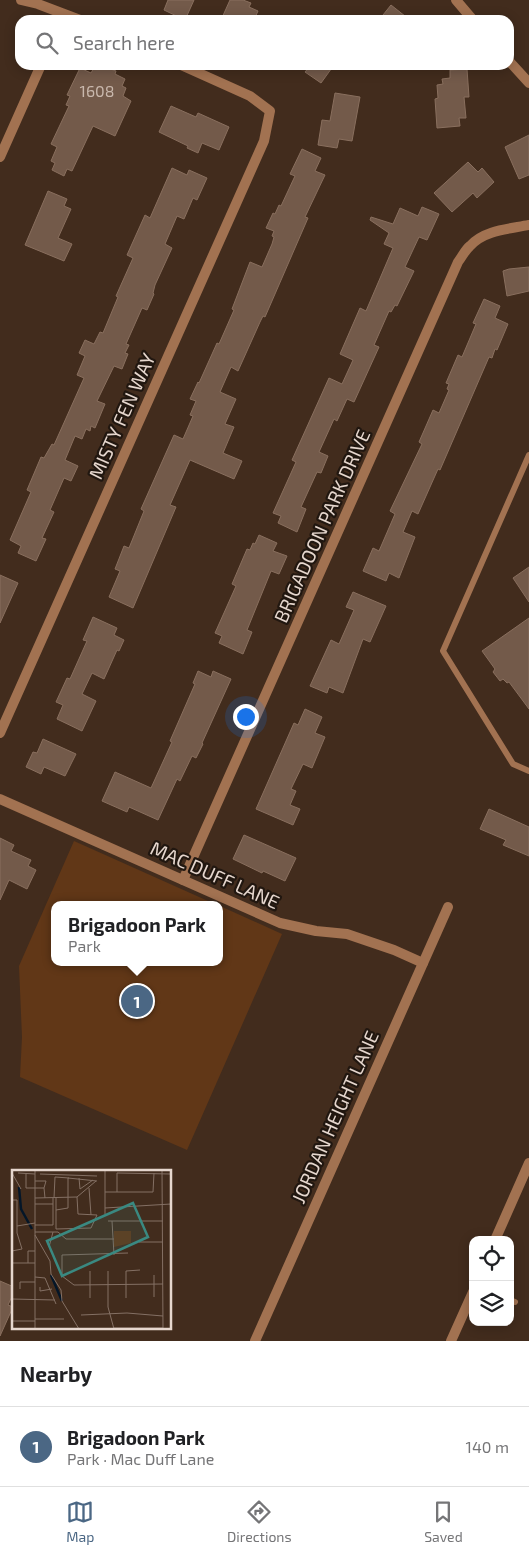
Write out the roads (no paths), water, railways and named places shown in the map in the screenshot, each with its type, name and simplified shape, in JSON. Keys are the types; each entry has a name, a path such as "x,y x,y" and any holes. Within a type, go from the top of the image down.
{"street":[{"path":"21,0 60,15"},
{"path":"456,0 469,15"},
{"path":"514,66 529,83"},
{"path":"0,158 39,70"},
{"name":"MISTY FEN WAY","path":"0,733 264,141 270,111 250,96 193,70"},
{"name":"BRIGADOON PARK DRIVE","path":"184,880 458,262 470,246 483,236 529,225"},
{"name":"MAC DUFF LANE","path":"0,799 280,923 316,931 347,934 394,950 423,963"},
{"name":"JORDAN HEIGHT LANE","path":"255,1341 448,908"},
{"path":"498,1236 529,1163"},
{"path":"451,1341 469,1301"}],"lane":[{"path":"529,455 443,651 513,764 529,771"}],"place":[{"name":"Brigadoon Park","path":"137,1001"}]}
